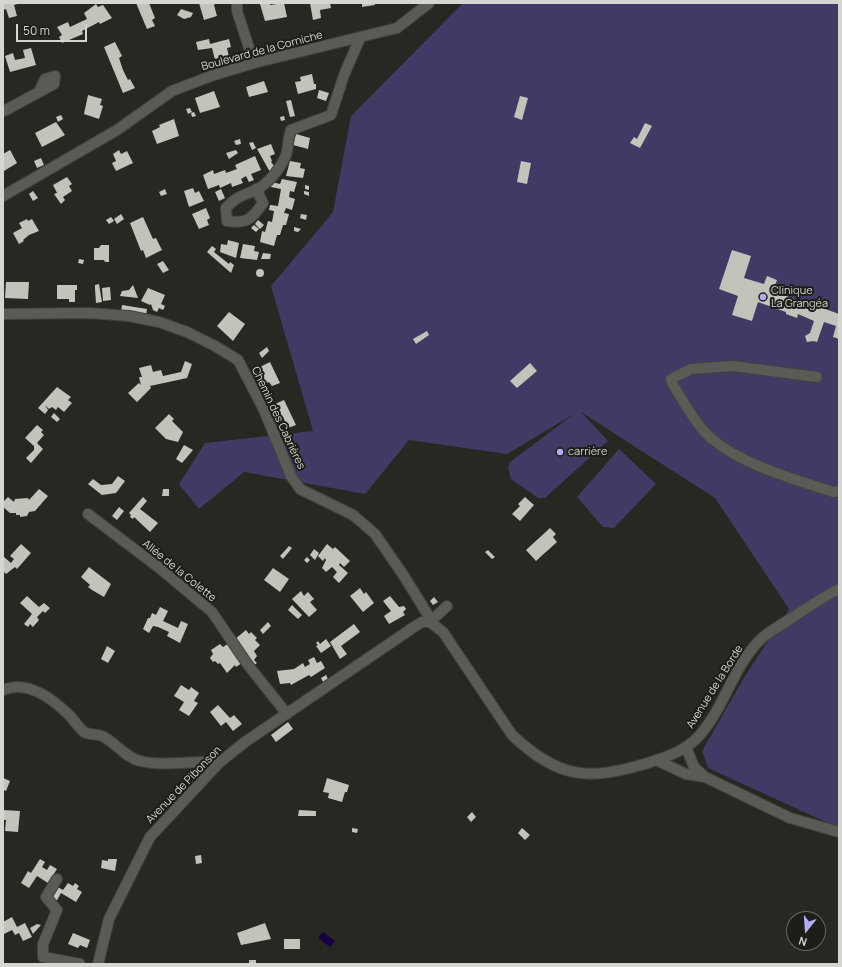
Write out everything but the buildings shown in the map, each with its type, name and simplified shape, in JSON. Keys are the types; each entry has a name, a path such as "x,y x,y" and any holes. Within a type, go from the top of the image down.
{"street":[{"path":"237,3 237,11 254,63"},
{"name":"Boulevard de la Corniche","path":"3,196 117,130 172,91 211,76 254,63 397,28 429,3"},
{"path":"256,189 276,172 287,154 287,140 291,130 332,115 344,75 360,38"},
{"path":"3,111 40,92"},
{"name":"Chemin des Cabrières","path":"3,314 89,313 130,316 159,322 187,332 215,346 238,360 264,410 291,476 300,489 353,515 375,534 404,576 428,615 430,622"},
{"path":"817,377 733,366 691,369 671,379 672,385 704,431 729,451 771,471 832,492 839,492"},
{"name":"Allée de la Colette","path":"88,514 212,612 248,665 287,714"},
{"name":"Avenue de la Borde","path":"430,622 443,632 512,734 523,745 544,760 567,771 593,775 619,772 686,748 700,735 711,719 746,656 761,639 825,596 839,589"},
{"path":"430,622 447,606"},
{"name":"Avenue de Pibonson","path":"98,964 109,919 150,837 220,762 245,742 414,627 422,622 430,622"},
{"path":"3,690 11,686 24,686 36,691 60,707 84,732 102,736 139,761 154,763 220,762"},
{"path":"686,748 694,768 705,777 790,818 839,832"},
{"path":"656,760 686,774 705,777"},
{"path":"57,879 46,897 57,910 43,944 43,957 80,964"}],"shaded area":[{"path":"463,3 839,3 839,828 708,768 702,751 745,676 789,609 715,498 581,412 608,441 545,498 538,498 511,479 508,467 510,462 574,414 507,454 409,440 365,494 244,472 199,509 179,484 205,443 313,431 271,286 333,212 351,116"},
{"name":"carrière","path":"619,449 656,484 614,528 603,527 577,497"},
{"path":"323,932 335,941 330,947 318,938"}],"place":[{"name":"Clinique La Grangéa","path":"763,297"},
{"name":"carrière","path":"560,452"}]}
